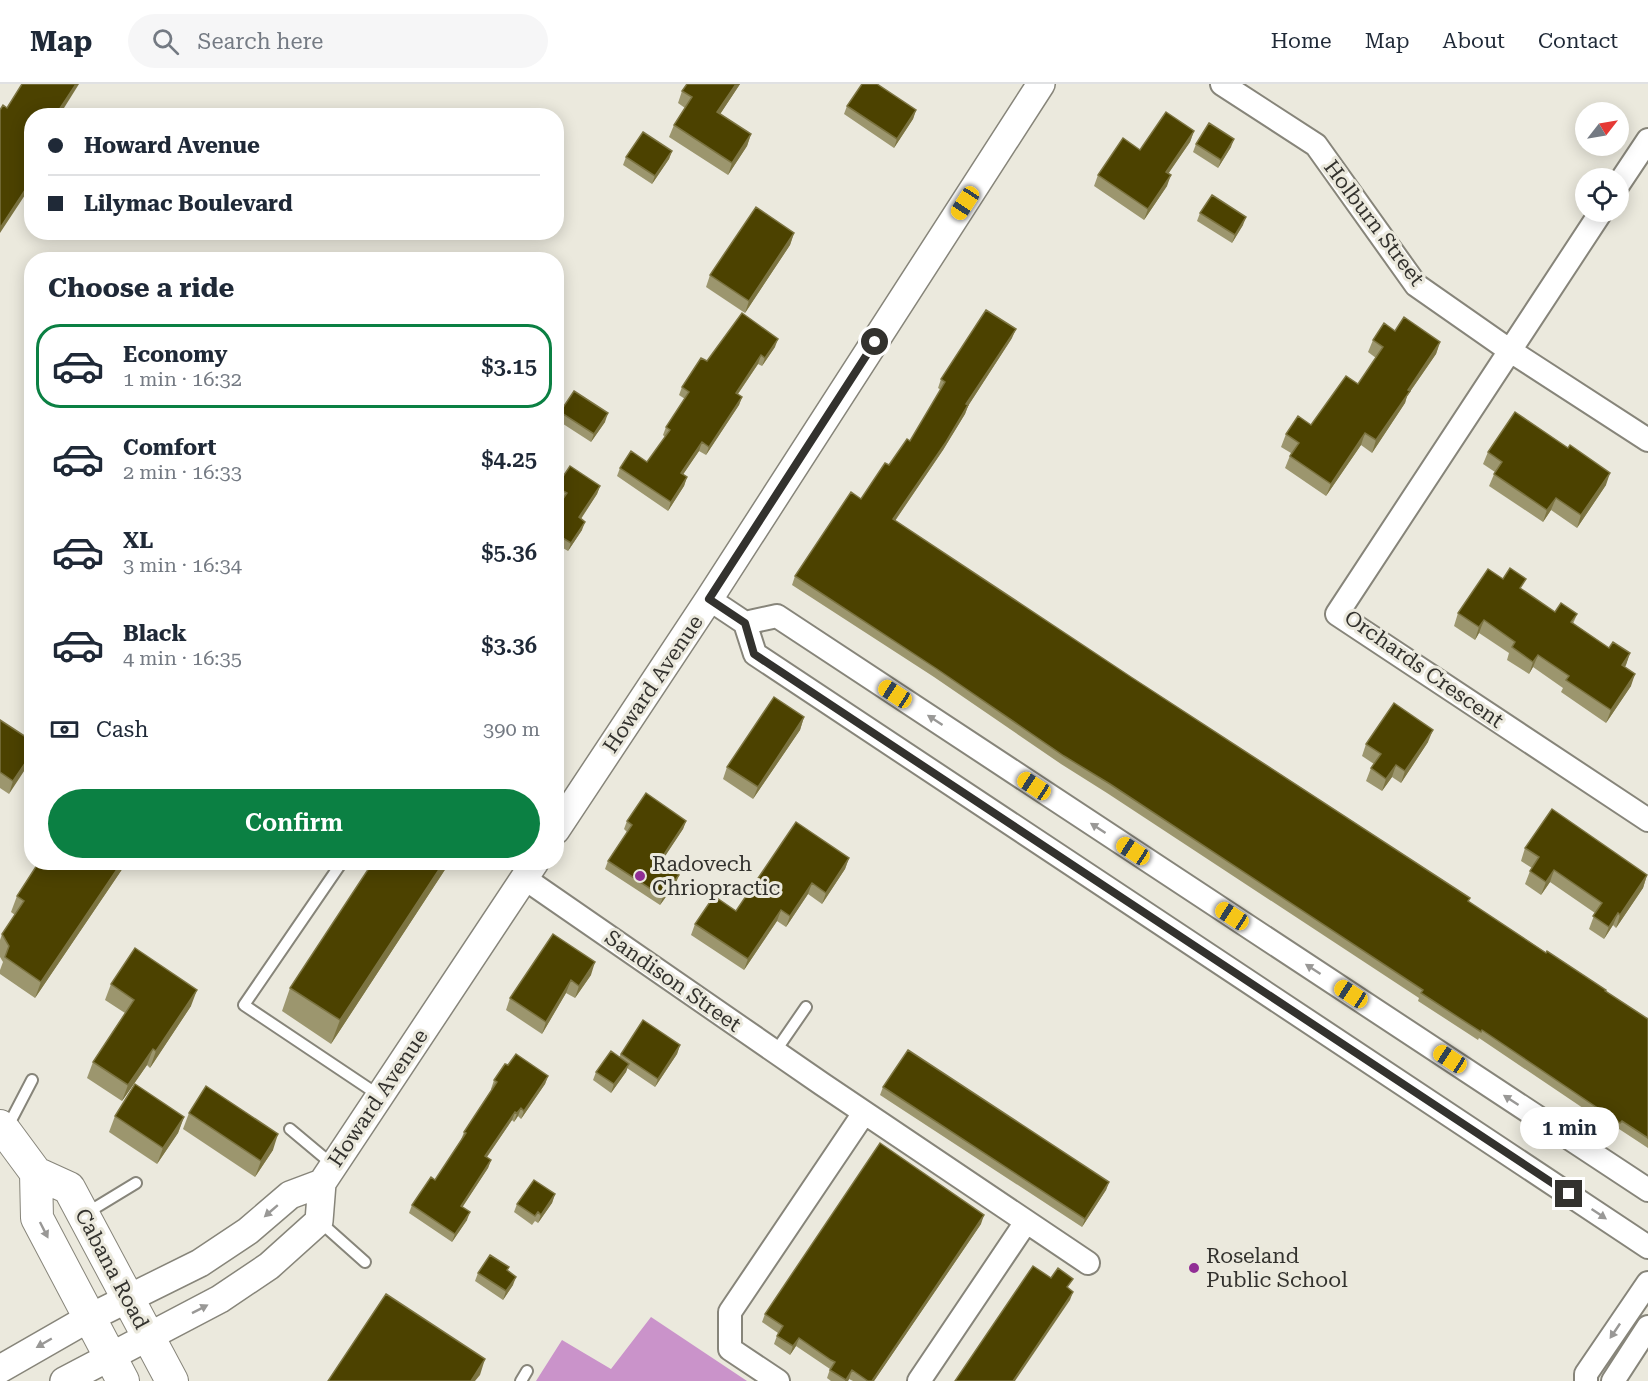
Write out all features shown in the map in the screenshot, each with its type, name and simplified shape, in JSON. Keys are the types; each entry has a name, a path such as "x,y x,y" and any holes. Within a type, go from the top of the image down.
{"main road":[{"name":"Cabana Road","path":"3,1128 36,1173 69,1188 172,1381"},
{"name":"Cabana Road","path":"36,1173 37,1218 117,1369"}],"street":[{"name":"Howard Avenue","path":"564,818 709,599 1041,84"},
{"name":"Holburn Street","path":"1222,84 1316,145 1416,285 1509,350 1648,441"},
{"path":"1629,168 1648,140"},
{"path":"1509,350 1594,222"},
{"name":"Orchards Crescent","path":"1509,350 1337,614 1648,820"},
{"path":"709,599 745,623 754,654 1648,1246"},
{"path":"745,623 777,616 1648,1190"},
{"name":"Howard Avenue","path":"319,1221 328,1174 530,870"},
{"name":"Sandison Street","path":"530,870 775,1052 1088,1263"},
{"path":"778,1381 730,1349 730,1311 864,1113"},
{"name":"Howard Avenue","path":"0,1369 89,1318 209,1257 248,1231 290,1195 328,1174"},
{"path":"64,1381 117,1369 148,1336 220,1299 269,1266 319,1221"},
{"path":"919,1381 1026,1222"},
{"path":"1586,1381 1586,1374 1648,1283"},
{"path":"1613,1381 1648,1327"}],"lane":[{"path":"337,870 244,1005 380,1096"},
{"path":"775,1052 806,1007"},
{"path":"3,1128 32,1080"},
{"path":"290,1129 328,1174"},
{"path":"83,1215 136,1183"},
{"path":"319,1221 365,1262"},
{"path":"521,1381 527,1371"}],"shaded area":[{"path":"651,1317 747,1381 536,1381 562,1340 611,1369"}],"building":[{"path":"22,84 76,84 60,108 24,108 24,192 0,228 0,110 3,105 7,108"},
{"path":"687,84 736,84 717,112 751,134 732,163 674,125 692,97 682,91"},
{"path":"862,84 877,84 916,110 897,139 847,106"},
{"path":"1166,112 1194,131 1166,172 1171,175 1148,209 1098,175 1123,138 1140,150"},
{"path":"1209,123 1234,139 1221,160 1196,144"},
{"path":"643,132 672,151 655,176 626,157"},
{"path":"1212,195 1246,217 1235,235 1200,213"},
{"path":"756,207 794,233 749,301 710,275"},
{"path":"986,310 1016,329 966,404 968,405 946,442 893,519 1470,898 1468,901 1648,1019 1648,1138 1622,1121 1620,1123 1482,1030 1481,1032 1421,993 1423,990 1064,756 795,576 851,492 861,499 885,463 889,465 907,439 910,441 945,382 941,379"},
{"path":"742,313 778,339 765,358 761,355 736,393 742,397 709,447 702,442 681,473 687,477 671,502 620,468 631,451 647,462 670,430 666,427 689,392 682,387 701,358 707,361"},
{"path":"1404,317 1440,342 1376,440 1365,433 1331,484 1290,456 1299,443 1286,434 1298,416 1311,425 1346,376 1358,384 1383,347 1373,340 1384,323 1395,331"},
{"path":"574,391 608,413 594,434 564,415 564,406"},
{"path":"1515,412 1568,448 1570,445 1610,473 1581,515 1556,498 1547,510 1494,474 1502,462 1488,452"},
{"path":"570,466 600,486 579,517 585,522 571,543 564,539 564,497 567,493 564,491 564,475"},
{"path":"1510,568 1526,579 1520,588 1555,612 1561,603 1577,614 1571,622 1609,648 1613,642 1630,653 1622,665 1635,674 1611,710 1566,680 1569,676 1538,655 1533,662 1512,647 1515,642 1484,620 1479,627 1458,613 1488,569 1503,579"},
{"path":"774,697 804,717 758,787 727,767"},
{"path":"1394,703 1433,730 1405,771 1396,765 1386,779 1371,768 1381,754 1366,744"},
{"path":"0,720 24,736 24,765 13,781 0,772"},
{"path":"646,793 686,821 659,862 679,875 663,897 608,861 632,825 627,821"},
{"path":"1552,809 1647,875 1620,915 1618,913 1609,927 1593,916 1602,903 1554,870 1546,882 1530,871 1539,857 1525,848"},
{"path":"796,822 849,858 826,893 812,883 790,916 781,910 748,959 695,924 714,896 736,911"},
{"path":"34,870 117,870 41,982 5,957 9,946 2,934 24,901 17,896"},
{"path":"368,870 439,870 340,1020 290,988"},
{"path":"553,934 595,962 579,986 571,980 546,1022 510,998"},
{"path":"135,948 197,990 156,1051 153,1049 128,1085 93,1062 134,1000 111,984"},
{"path":"643,1020 680,1045 658,1079 621,1054"},
{"path":"908,1050 1109,1182 1085,1219 883,1087"},
{"path":"611,1051 629,1064 614,1084 596,1072"},
{"path":"516,1054 548,1076 524,1111 521,1108 517,1113 515,1112 485,1156 491,1160 461,1206 470,1212 455,1234 412,1205 431,1177 435,1180 497,1082 494,1080 505,1064 508,1065"},
{"path":"135,1084 184,1117 163,1148 115,1116"},
{"path":"206,1086 278,1134 261,1161 189,1113"},
{"path":"880,1143 984,1215 872,1381 868,1381 852,1370 846,1380 830,1370 835,1362 799,1338 793,1346 777,1336 783,1326 765,1314"},
{"path":"534,1180 555,1194 541,1215 538,1212 535,1216 517,1204"},
{"path":"490,1255 509,1267 507,1270 516,1277 506,1291 478,1273"},
{"path":"1033,1266 1051,1278 1058,1268 1073,1279 1067,1287 1073,1292 1013,1381 955,1381"},
{"path":"386,1294 485,1359 471,1381 328,1381"}],"place":[{"name":"Radovech Chriopractic","path":"640,876"},
{"name":"Roseland Public School","path":"1194,1268"}],"route":[{"path":"875,342 709,599 745,623 754,654 1569,1194"}]}
